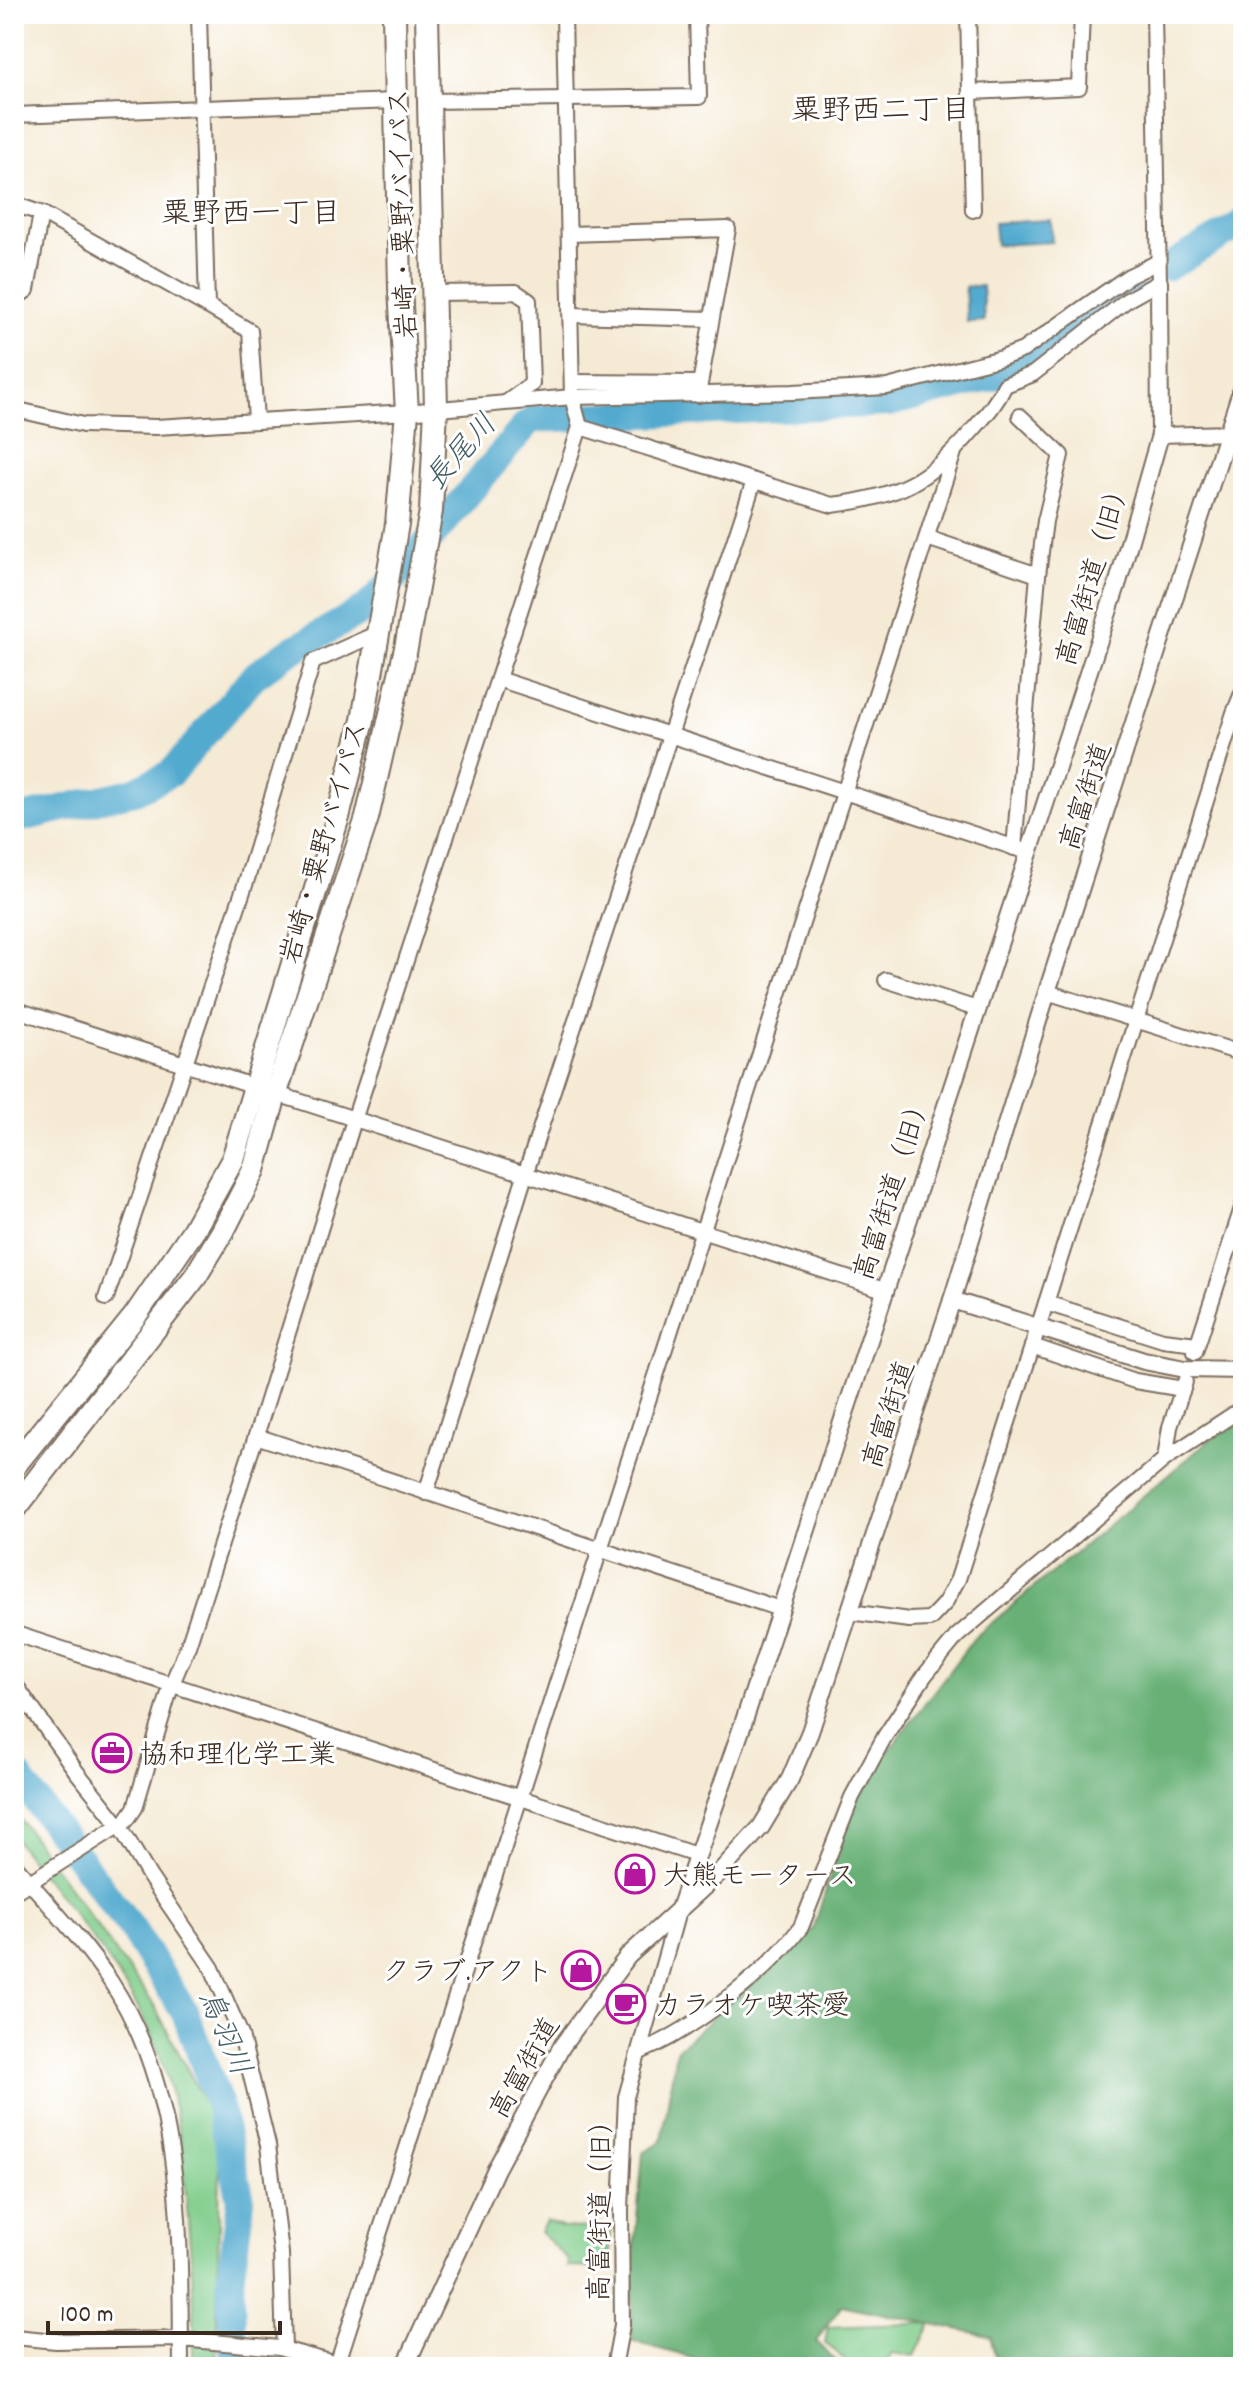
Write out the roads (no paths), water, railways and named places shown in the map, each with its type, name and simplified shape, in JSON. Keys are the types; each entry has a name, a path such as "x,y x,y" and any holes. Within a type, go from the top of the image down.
{"highway":[{"name":"岩崎・粟野バイパス","path":"14,1510 195,1277 254,1170 266,1092 363,720 393,544 407,412 400,288 394,14"},
{"name":"岩崎・粟野バイパス","path":"14,1466 135,1316 193,1231 233,1159 266,1092 367,818 406,648 431,511 436,408 427,14"}],"street":[{"path":"199,14 207,306"},
{"path":"14,1892 126,1821 135,1808 171,1686 188,1646 354,1120 580,427 572,389 564,14"},
{"path":"427,101 699,97 697,14"},
{"path":"968,14 973,210"},
{"path":"970,92 1079,87 1082,14"},
{"name":"高富街道（旧）","path":"614,2367 622,2325 621,2209 626,2097 679,1907 977,1009 1021,850 1118,582 1160,435 1154,14"},
{"path":"14,115 396,101"},
{"path":"14,204 43,214 250,331 256,420"},
{"path":"14,299 27,290 43,214"},
{"path":"569,234 728,229 699,389"},
{"path":"14,409 83,425 156,427 407,412 507,402 572,389 887,387 1002,361 1044,338 1129,276 1158,262"},
{"path":"1004,383 1033,374 1127,300 1159,282"},
{"path":"434,293 516,292 529,301 532,384 507,402"},
{"path":"571,315 711,319"},
{"path":"1044,338 1056,354"},
{"path":"580,427 832,505 862,501 902,490 931,473 954,452 997,401 1004,383 1002,361"},
{"name":"高富街道","path":"405,2367 496,2169 562,2046 628,1956 719,1873 761,1827 783,1791 810,1732 952,1300 1047,992 1234,431 1243,385"},
{"path":"498,679 1021,850 1038,575 1045,521 1061,455 1020,416"},
{"path":"1160,435 1234,431"},
{"path":"14,2337 56,2341 183,2339 281,2348 342,2366 517,1799 954,452"},
{"path":"426,1493 525,1175 754,481"},
{"path":"927,538 1038,575"},
{"path":"106,1298 247,879 313,662 378,633"},
{"path":"850,1612 909,1620 930,1619 945,1603 958,1579 1243,691"},
{"path":"886,980 977,1009"},
{"path":"1047,992 1243,1054"},
{"path":"14,1009 884,1290"},
{"path":"1046,1303 1196,1349 1243,1205"},
{"path":"952,1300 1144,1361 1185,1369 1243,1370"},
{"path":"1032,1346 1135,1381 1184,1385 1170,1427 1165,1459"},
{"path":"640,2052 663,2042 716,2008 789,1943 801,1927 852,1797 885,1736 925,1675 957,1636 1165,1459 1243,1408"},
{"path":"256,1436 780,1609"},
{"path":"16,1634 696,1855"},
{"path":"14,1683 212,1968 241,2035 268,2145 281,2253 281,2348"},
{"path":"14,1864 33,1882 110,1982 129,2014 142,2045 168,2125 176,2182 183,2339 181,2367"}],"water":[{"path":"1051,220 1052,242 996,245 994,223"},
{"path":"982,286 984,321 967,322 965,287"}],"waterway":[{"name":"長尾川","path":"1168,267 1243,223"},
{"name":"長尾川","path":"14,820 135,791 171,773 254,676 282,656 365,609 413,559 534,419 889,403 990,378 1034,360 1087,316 1130,289"},
{"name":"鳥羽川","path":"14,1771 132,1929 185,2013 218,2101 241,2200 230,2281 234,2367"}],"place":[{"name":"協和理化学工業","path":"112,1753"},
{"name":"大熊モータース","path":"635,1874"},
{"name":"クラブ.アクト","path":"581,1970"},
{"name":"カラオケ喫茶愛","path":"626,2004"}],"district":[{"name":"粟野西二丁目","path":"881,109"},
{"name":"粟野西一丁目","path":"251,212"}]}
